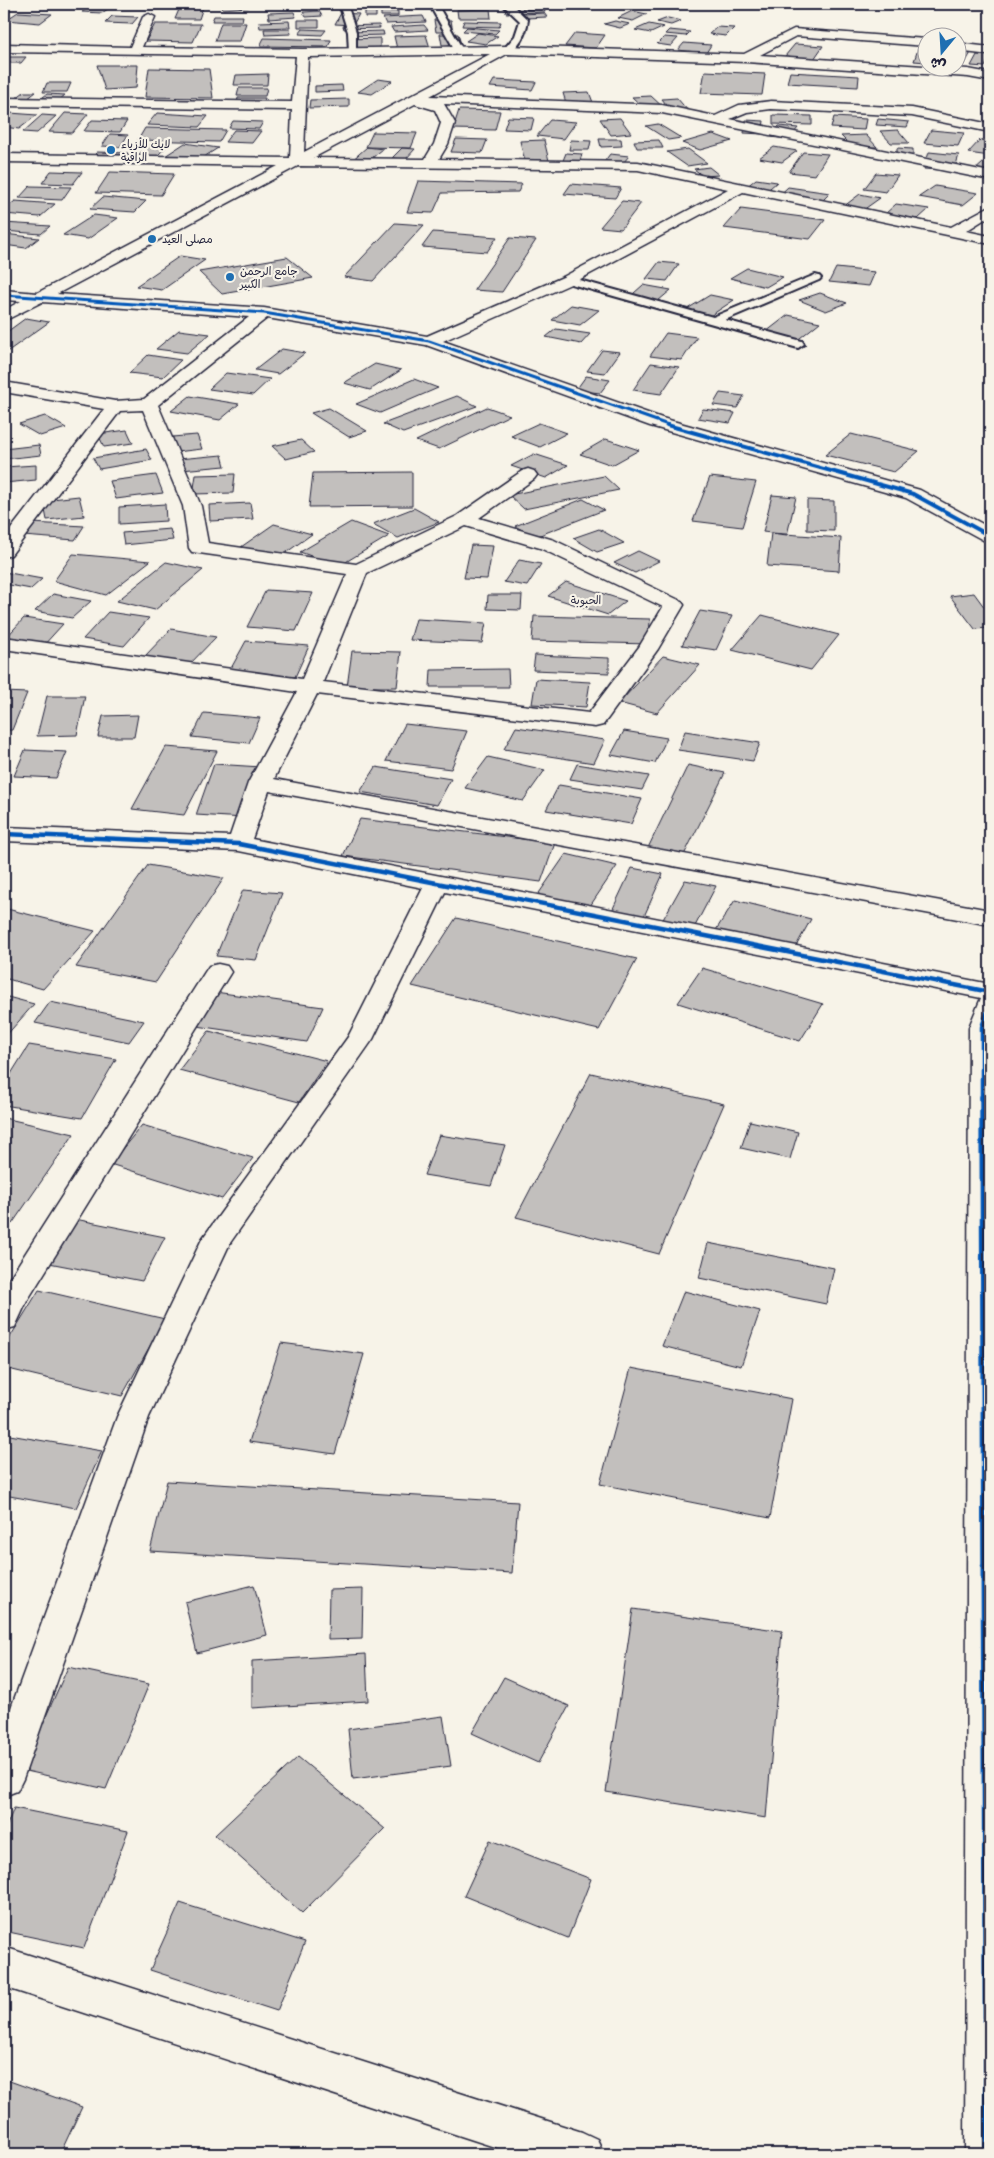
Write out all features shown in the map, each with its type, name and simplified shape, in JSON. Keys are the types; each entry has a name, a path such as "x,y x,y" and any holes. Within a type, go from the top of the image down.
{"street":[{"path":"134,51 149,17"},
{"path":"746,58 794,32 916,42"},
{"path":"966,47 990,51"},
{"path":"4,48 302,53 507,50 746,58 968,73 990,77"},
{"path":"8,310 38,297 507,50"},
{"path":"297,161 298,106 302,53"},
{"path":"414,99 662,109 990,176"},
{"path":"414,99 440,107 448,123 441,144 430,163"},
{"path":"4,102 298,106"},
{"path":"716,120 744,108 771,105 912,112 990,128"},
{"path":"4,158 638,166 990,240"},
{"path":"429,342 568,280 741,188"},
{"path":"953,232 990,210"},
{"path":"4,295 264,313 429,342 656,422 913,494 990,536"},
{"path":"4,387 115,406 149,404 264,313"},
{"path":"149,404 192,506 199,548 359,570 464,520 528,475"},
{"path":"4,551 115,406"},
{"path":"4,643 310,687 595,720 648,649 674,605 547,544 464,520"},
{"path":"238,844 260,782 310,687 359,570"},
{"path":"260,782 990,917"},
{"path":"7,840 238,844 990,992"},
{"path":"4,1779 134,1417 216,1239 360,1039 437,884"},
{"path":"4,1319 12,1299 218,972"},
{"path":"987,2154 988,1020"},
{"path":"4,1967 582,2154"}],"lane":[{"path":"343,4 352,32 353,52"},
{"path":"433,4 459,50"},
{"path":"506,4 524,20 522,33 517,41 507,50"},
{"path":"715,320 815,278"},
{"path":"568,280 798,344"}],"building":[{"path":"204,4 199,19 175,19 181,5"},
{"path":"220,4 247,4 249,7 223,9"},
{"path":"354,4 370,4 370,9 354,9"},
{"path":"520,4 541,4 544,8 523,9"},
{"path":"92,5 112,6 102,13 82,12"},
{"path":"293,5 320,5 318,9 291,9"},
{"path":"490,9 491,18 458,18 457,10"},
{"path":"544,9 545,12 506,13 505,10"},
{"path":"319,11 322,16 306,17 303,12"},
{"path":"365,11 376,11 376,17 365,17"},
{"path":"381,11 398,11 398,16 381,16"},
{"path":"632,11 647,14 633,21 618,18"},
{"path":"18,12 52,14 40,23 6,20"},
{"path":"294,12 296,17 269,19 268,13"},
{"path":"341,13 359,14 353,25 335,24"},
{"path":"544,13 547,17 526,18 523,14"},
{"path":"112,16 138,17 132,24 105,23"},
{"path":"214,16 243,16 242,21 212,21"},
{"path":"423,16 426,22 386,24 383,18"},
{"path":"668,18 681,21 671,25 657,22"},
{"path":"298,20 319,20 319,27 298,27"},
{"path":"434,20 451,20 453,32 436,32"},
{"path":"289,21 290,27 260,28 259,22"},
{"path":"464,21 501,22 499,27 462,26"},
{"path":"615,21 630,24 620,28 604,24"},
{"path":"221,23 246,23 240,41 215,41"},
{"path":"155,24 201,24 193,42 146,41"},
{"path":"649,24 664,27 651,33 635,30"},
{"path":"379,25 380,28 344,29 343,26"},
{"path":"424,25 428,30 394,32 391,27"},
{"path":"467,27 499,30 495,34 463,31"},
{"path":"717,27 734,28 726,36 709,34"},
{"path":"264,29 290,29 291,34 265,35"},
{"path":"303,29 326,30 322,35 299,34"},
{"path":"669,30 690,32 686,36 665,34"},
{"path":"383,31 384,35 348,36 347,32"},
{"path":"478,33 498,36 486,44 466,41"},
{"path":"575,33 605,35 596,48 565,46"},
{"path":"440,34 458,34 461,44 442,45"},
{"path":"426,35 430,48 397,49 394,36"},
{"path":"664,37 678,38 671,46 657,44"},
{"path":"264,38 331,40 328,47 260,46"},
{"path":"380,38 380,48 348,48 348,39"},
{"path":"684,43 711,45 706,53 678,50"},
{"path":"795,44 823,46 814,59 785,56"},
{"path":"966,50 972,51 966,61"},
{"path":"977,55 990,56 985,67 971,66"},
{"path":"4,57 26,57 21,63 4,63"},
{"path":"97,65 138,65 136,88 105,90"},
{"path":"149,68 209,69 213,98 145,97"},
{"path":"705,71 765,74 762,95 701,93"},
{"path":"790,72 859,76 858,87 787,83"},
{"path":"268,74 267,85 234,85 236,75"},
{"path":"378,79 392,81 372,94 358,92"},
{"path":"494,80 536,82 532,90 490,87"},
{"path":"47,83 71,83 67,92 43,92"},
{"path":"342,85 343,91 315,92 315,86"},
{"path":"239,88 267,88 265,96 237,96"},
{"path":"24,92 36,92 23,102 12,101"},
{"path":"589,92 594,105 567,106 563,93"},
{"path":"47,94 65,95 54,104 35,103"},
{"path":"651,96 665,109 646,110 632,97"},
{"path":"238,98 265,98 263,106 236,107"},
{"path":"677,98 689,112 673,113 662,99"},
{"path":"349,99 349,107 309,108 310,100"},
{"path":"459,110 500,111 495,130 453,129"},
{"path":"10,113 37,115 19,129 4,127 4,117"},
{"path":"65,113 88,114 72,133 49,132"},
{"path":"157,113 208,116 199,127 147,125"},
{"path":"42,115 56,116 37,133 23,132"},
{"path":"773,115 812,116 812,125 773,124"},
{"path":"508,117 534,118 531,130 504,129"},
{"path":"834,117 866,119 864,130 831,128"},
{"path":"620,118 631,133 611,135 600,119"},
{"path":"878,119 909,122 907,127 876,125"},
{"path":"92,120 127,121 120,132 84,131"},
{"path":"550,120 576,122 564,139 537,136"},
{"path":"746,120 764,121 762,134 744,133"},
{"path":"233,121 263,122 259,129 229,128"},
{"path":"658,124 681,138 668,140 646,126"},
{"path":"779,126 798,128 789,139 769,137"},
{"path":"145,128 226,130 219,142 138,140"},
{"path":"234,130 261,131 252,143 225,142"},
{"path":"898,130 909,143 891,143 880,131"},
{"path":"931,130 964,133 958,146 924,143"},
{"path":"373,132 417,133 411,148 366,147"},
{"path":"110,134 128,135 120,147 102,146"},
{"path":"713,134 732,141 700,150 682,143"},
{"path":"866,135 877,147 853,148 841,136"},
{"path":"456,139 487,140 482,153 451,152"},
{"path":"599,139 621,139 622,146 601,147"},
{"path":"544,140 550,165 526,166 520,141"},
{"path":"571,140 591,141 589,150 569,150"},
{"path":"659,140 663,148 637,148 634,141"},
{"path":"980,140 990,142 990,156 968,153"},
{"path":"185,143 218,148 199,160 165,156"},
{"path":"149,145 167,146 156,157 137,156"},
{"path":"367,147 383,149 367,162 351,161"},
{"path":"774,147 797,151 782,162 759,158"},
{"path":"402,148 415,149 406,159 392,158"},
{"path":"897,148 913,149 913,158 897,158"},
{"path":"688,149 707,163 687,166 667,152"},
{"path":"97,152 128,153 121,161 89,160"},
{"path":"803,152 828,154 815,175 789,172"},
{"path":"929,152 959,155 954,171 924,169"},
{"path":"566,153 582,154 579,164 562,163"},
{"path":"610,154 629,156 623,163 604,162"},
{"path":"984,162 990,163 990,176 972,173"},
{"path":"709,167 719,175 703,176 694,169"},
{"path":"51,171 82,172 73,184 42,183"},
{"path":"110,172 174,174 161,195 96,193"},
{"path":"876,173 898,175 886,192 864,189"},
{"path":"756,179 777,182 763,194 741,191"},
{"path":"418,181 522,184 518,192 442,193 433,213 407,212"},
{"path":"571,184 621,188 615,198 564,194"},
{"path":"30,186 71,187 62,200 19,198"},
{"path":"935,186 978,193 963,205 919,197"},
{"path":"788,187 830,193 818,205 775,199"},
{"path":"860,194 880,198 859,213 839,210"},
{"path":"103,197 146,201 135,212 90,209"},
{"path":"15,201 55,204 40,217 4,214 4,210"},
{"path":"622,201 641,203 621,229 600,227"},
{"path":"896,204 929,209 918,219 885,214"},
{"path":"741,209 825,220 810,239 724,228"},
{"path":"94,215 118,218 88,239 63,235"},
{"path":"4,223 50,226 41,234 4,231"},
{"path":"395,223 424,225 373,281 344,277"},
{"path":"433,232 497,237 487,252 422,247"},
{"path":"4,234 39,238 26,248 4,245"},
{"path":"510,238 536,240 502,292 474,290"},
{"path":"180,256 205,260 162,290 136,286"},
{"path":"287,257 313,278 222,294 199,272"},
{"path":"659,262 679,264 667,281 646,279"},
{"path":"747,268 783,277 766,287 730,278"},
{"path":"836,268 875,272 869,286 829,282"},
{"path":"643,285 671,290 652,306 625,301"},
{"path":"820,293 847,303 826,311 799,300"},
{"path":"710,295 734,300 704,320 679,314"},
{"path":"571,305 599,310 580,325 552,320"},
{"path":"788,315 820,322 795,342 762,335"},
{"path":"26,318 49,322 4,354 4,334"},
{"path":"556,329 590,334 581,344 546,337"},
{"path":"179,330 210,334 187,353 156,349"},
{"path":"666,333 697,337 682,360 650,356"},
{"path":"282,349 305,353 278,374 255,370"},
{"path":"602,350 620,352 605,373 587,371"},
{"path":"148,355 181,360 163,377 129,373"},
{"path":"651,363 679,367 661,394 633,390"},
{"path":"375,364 401,370 370,390 344,383"},
{"path":"226,373 270,379 253,395 209,389"},
{"path":"586,376 610,380 600,393 576,390"},
{"path":"414,379 438,388 380,413 356,404"},
{"path":"720,393 744,396 737,408 713,405"},
{"path":"190,396 239,404 220,420 171,411"},
{"path":"457,396 477,406 403,433 383,424"},
{"path":"487,407 510,415 439,449 416,441"},
{"path":"329,408 367,431 349,437 311,413"},
{"path":"703,409 735,413 730,423 698,418"},
{"path":"45,416 66,428 40,436 19,424"},
{"path":"539,423 567,433 540,447 511,436"},
{"path":"127,430 133,443 104,447 98,434"},
{"path":"851,434 919,451 894,472 825,455"},
{"path":"197,435 202,449 176,452 172,437"},
{"path":"606,439 639,450 612,465 580,454"},
{"path":"301,440 314,452 286,459 272,446"},
{"path":"39,445 41,455 4,459 4,449"},
{"path":"146,449 152,460 99,469 93,458"},
{"path":"534,454 568,465 546,478 511,466"},
{"path":"222,455 225,466 181,470 178,459"},
{"path":"36,465 36,480 4,483 4,467"},
{"path":"412,472 412,506 309,507 313,473"},
{"path":"235,474 233,493 193,494 196,475"},
{"path":"156,475 163,493 116,499 110,481"},
{"path":"604,476 619,490 524,509 509,495"},
{"path":"710,477 756,482 742,527 693,521"},
{"path":"772,495 796,497 787,535 763,532"},
{"path":"79,496 84,516 47,520 43,500"},
{"path":"583,499 604,510 535,537 515,526"},
{"path":"807,500 834,501 834,531 807,530"},
{"path":"250,503 253,519 210,521 209,505"},
{"path":"165,504 166,521 119,524 119,507"},
{"path":"414,508 439,522 398,538 373,524"},
{"path":"351,522 389,536 339,566 300,552"},
{"path":"32,523 84,526 75,540 23,536"},
{"path":"274,524 312,534 280,557 241,547"},
{"path":"170,529 173,540 124,545 122,533"},
{"path":"599,529 624,543 597,552 573,538"},
{"path":"771,533 841,538 839,571 767,566"},
{"path":"471,545 493,546 487,579 464,578"},
{"path":"638,551 659,561 635,573 614,563"},
{"path":"73,554 150,561 106,595 54,581"},
{"path":"519,560 541,564 527,586 504,582"},
{"path":"166,562 203,570 155,610 117,601"},
{"path":"4,572 42,579 31,589 4,584"},
{"path":"566,582 626,601 608,615 548,596"},
{"path":"266,590 313,593 296,631 247,627"},
{"path":"974,593 990,615 990,628 975,629 950,596"},
{"path":"53,594 91,601 72,618 35,611"},
{"path":"488,595 522,595 521,610 487,609"},
{"path":"700,611 732,616 716,650 682,645"},
{"path":"108,612 149,618 124,646 83,639"},
{"path":"762,615 839,635 811,670 732,650"},
{"path":"534,616 650,619 649,644 532,641"},
{"path":"24,618 63,624 42,647 4,640"},
{"path":"416,619 486,623 482,643 410,640"},
{"path":"171,629 216,637 188,666 143,658"},
{"path":"246,641 309,646 295,677 229,672"},
{"path":"352,651 401,652 397,687 347,687"},
{"path":"535,655 609,658 609,673 533,670"},
{"path":"663,656 700,665 657,713 619,703"},
{"path":"508,669 509,687 430,687 431,670"},
{"path":"536,679 590,682 586,707 532,704"},
{"path":"4,692 27,693 12,730 4,730"},
{"path":"47,696 85,696 77,735 37,736"},
{"path":"204,713 260,718 249,743 192,737"},
{"path":"138,715 134,737 98,737 103,716"},
{"path":"405,724 467,731 451,769 386,761"},
{"path":"516,727 605,740 594,763 504,749"},
{"path":"624,731 667,738 655,763 611,755"},
{"path":"685,731 760,743 753,761 678,750"},
{"path":"166,747 217,751 184,815 132,809"},
{"path":"25,750 67,752 56,778 14,776"},
{"path":"488,757 545,770 523,801 465,788"},
{"path":"214,764 261,767 244,818 196,815"},
{"path":"577,764 649,776 642,790 570,779"},
{"path":"688,765 725,773 683,857 646,852"},
{"path":"376,767 451,779 437,805 360,792"},
{"path":"559,785 642,799 631,824 546,810"},
{"path":"360,819 555,843 541,882 343,856"},
{"path":"566,854 617,866 588,909 537,896"},
{"path":"148,865 224,878 156,982 76,967"},
{"path":"632,868 663,874 641,923 609,917"},
{"path":"685,880 716,886 693,930 661,923"},
{"path":"243,890 282,893 256,960 216,956"},
{"path":"735,900 811,919 794,950 716,930"},
{"path":"7,909 95,931 43,989 4,978 4,913"},
{"path":"456,918 637,959 599,1030 412,986"},
{"path":"702,968 823,1004 800,1041 678,1003"},
{"path":"215,992 323,1007 307,1042 197,1026"},
{"path":"4,996 34,1004 4,1038"},
{"path":"50,1002 144,1021 129,1042 35,1023"},
{"path":"209,1031 327,1061 299,1102 179,1070"},
{"path":"29,1045 116,1059 82,1118 4,1105 4,1085"},
{"path":"591,1073 724,1104 659,1254 516,1217"},
{"path":"4,1118 74,1134 12,1224 4,1222"},
{"path":"750,1121 798,1132 790,1159 741,1148"},
{"path":"142,1125 253,1158 222,1199 110,1164"},
{"path":"439,1135 505,1145 491,1186 424,1175"},
{"path":"70,1218 165,1237 142,1281 44,1262"},
{"path":"708,1243 834,1268 826,1304 699,1278"},
{"path":"39,1290 165,1319 122,1396 4,1368 4,1347"},
{"path":"684,1291 760,1311 741,1366 662,1346"},
{"path":"281,1343 364,1354 335,1454 249,1442"},
{"path":"631,1368 792,1399 770,1518 600,1484"},
{"path":"4,1434 102,1451 76,1508 4,1495"},
{"path":"167,1481 518,1502 512,1573 150,1551"},
{"path":"254,1585 267,1635 197,1653 185,1602"},
{"path":"363,1589 362,1639 328,1640 329,1590"},
{"path":"633,1609 782,1631 766,1818 606,1792"},
{"path":"366,1654 368,1701 252,1708 252,1661"},
{"path":"68,1667 149,1684 106,1789 22,1770"},
{"path":"504,1677 569,1706 538,1763 472,1733"},
{"path":"443,1716 451,1766 353,1779 348,1729"},
{"path":"298,1757 385,1829 302,1913 215,1835"},
{"path":"14,1808 128,1831 84,1948 4,1931 4,1832"},
{"path":"490,1840 591,1879 568,1938 464,1896"},
{"path":"180,1903 305,1942 277,2011 150,1970"},
{"path":"4,2079 82,2107 60,2154 4,2154"}],"cycle path":[{"path":"4,295 264,313 429,341 656,422 913,494 990,536"},
{"path":"4,834 239,844 990,992"},
{"path":"987,2154 982,1027 990,1004"}],"place":[{"name":"لايك للأزياء الراقية","path":"111,150"},
{"name":"مصلى العيد","path":"152,239"},
{"name":"جامع الرحمن الكبير","path":"230,277"}],"district":[{"name":"الحبوبة","path":"586,600"}]}
